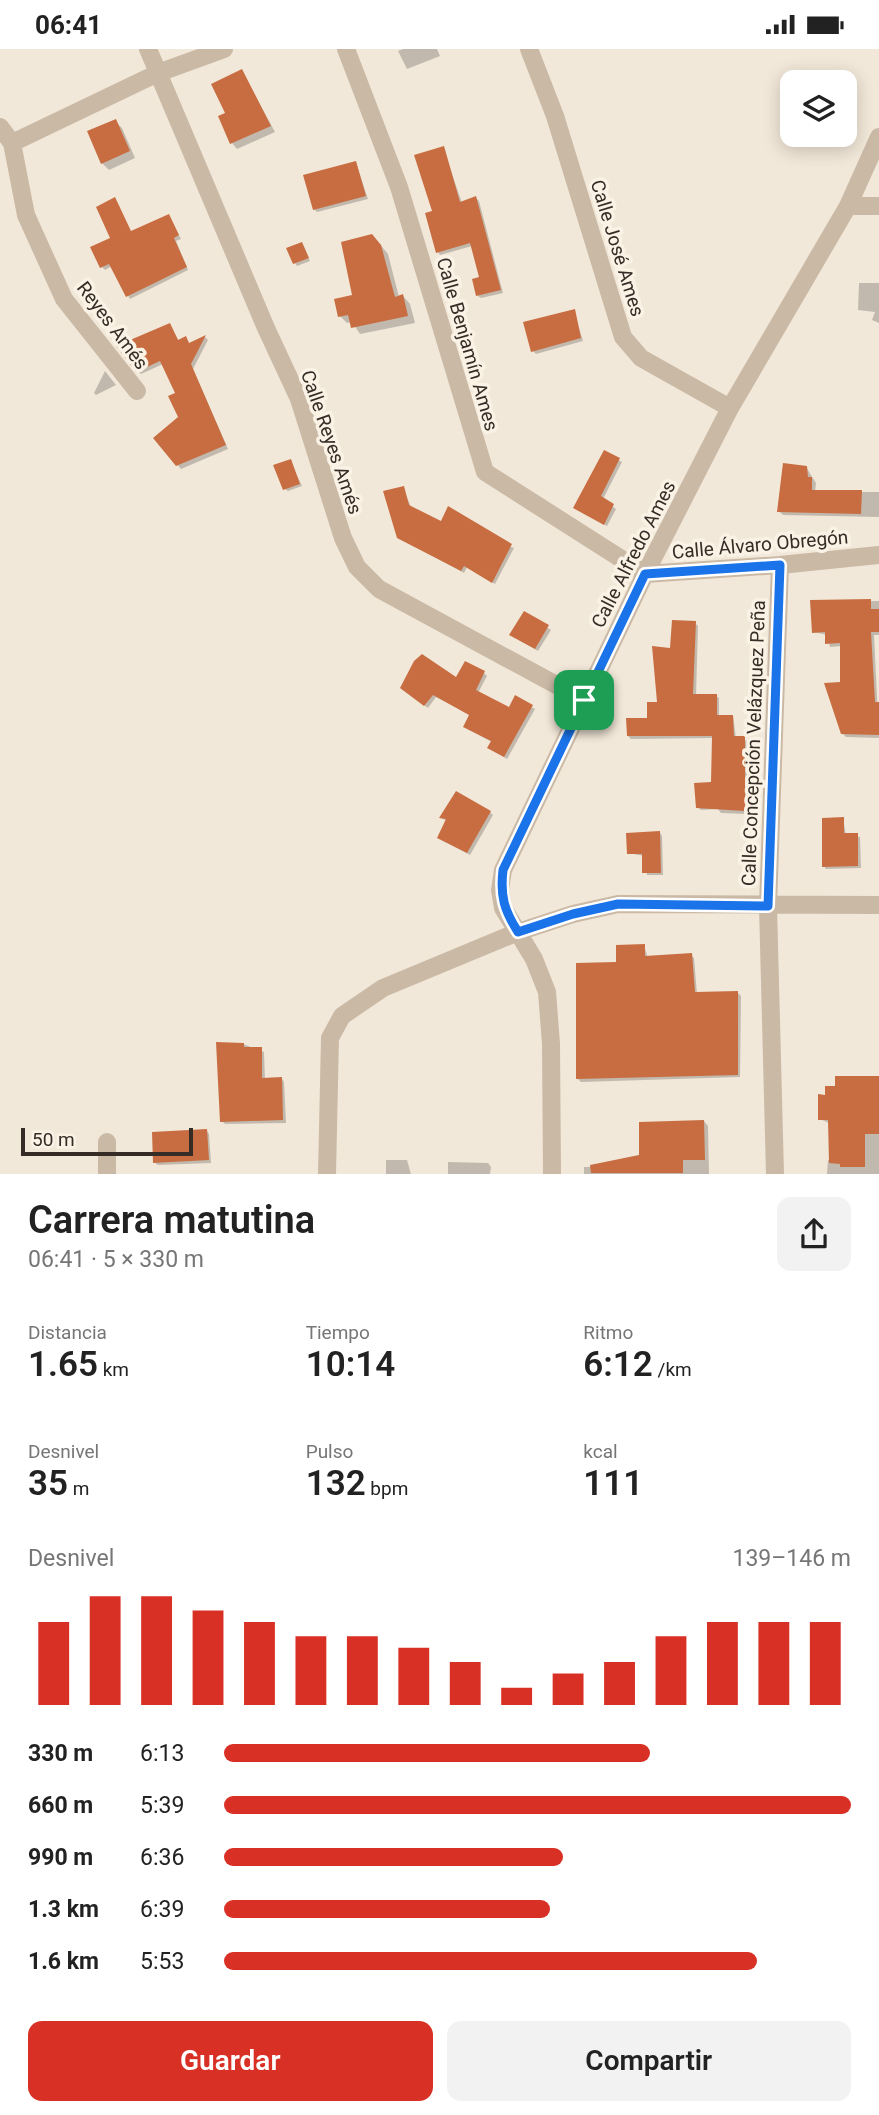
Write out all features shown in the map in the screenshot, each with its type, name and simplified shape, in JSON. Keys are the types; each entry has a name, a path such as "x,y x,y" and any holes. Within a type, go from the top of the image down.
{"street":[{"name":"Calle Reyes Amés","path":"148,49 266,328 299,399 343,538 357,567 379,589 584,700"},
{"path":"12,143 158,73 224,49"},
{"name":"Calle Benjamín Ames","path":"346,49 399,187 485,472 645,574"},
{"name":"Calle José Ames","path":"529,49 555,115 623,337 641,358 730,408"},
{"name":"Reyes Amés","path":"0,127 12,143 26,215 64,299 137,391"},
{"name":"Calle Alfredo Ames","path":"552,1174 551,1044 547,992 534,959 503,908 500,890 503,870 645,574 730,408 848,206 879,137"},
{"path":"848,206 879,206"},
{"name":"Calle Álvaro Obregón","path":"645,574 879,555"},
{"name":"Calle Concepción Velázquez Peña","path":"775,1174 768,906 780,565"},
{"path":"327,1174 330,1038 334,1026 342,1016 383,988 518,932 573,914 618,904 879,905"},
{"path":"107,1142 107,1174"}],"building":[{"path":"242,69 271,126 230,144 218,116 225,113 211,84"},
{"path":"116,119 130,151 101,164 87,131"},
{"path":"444,146 460,202 476,196 501,290 476,296 472,279 479,277 470,243 436,253 425,213 432,211 414,155"},
{"path":"356,161 366,196 313,210 303,175"},
{"path":"115,197 131,231 169,214 179,235 174,238 187,267 126,297 109,264 100,268 90,247 110,238 96,207"},
{"path":"372,234 381,245 395,297 403,294 408,316 351,328 348,315 338,317 334,299 352,295 341,242"},
{"path":"302,242 309,258 293,264 286,248"},
{"path":"575,309 581,338 531,352 523,322"},
{"path":"170,323 178,340 186,336 189,343 206,335 191,364 226,445 176,466 153,438 178,417 168,396 175,393 160,361 136,372 116,346"},
{"path":"604,450 620,458 601,496 614,504 604,525 573,508"},
{"path":"291,459 300,484 283,490 273,465"},
{"path":"783,463 807,466 808,477 812,477 812,490 862,490 861,514 777,512"},
{"path":"404,486 409,505 441,521 448,506 512,544 492,583 464,566 461,571 397,538 383,491"},
{"path":"871,599 871,609 879,609 879,632 871,632 875,702 879,702 879,735 841,734 824,683 840,682 840,643 825,644 825,632 812,633 810,600"},
{"path":"524,611 549,625 535,649 509,635"},
{"path":"672,620 696,621 693,694 717,694 717,715 733,715 734,736 745,736 745,811 696,808 694,783 711,782 712,736 627,736 626,718 647,718 647,702 657,702 652,646 670,648"},
{"path":"422,654 456,677 465,661 485,671 476,690 509,707 515,695 533,705 504,757 487,748 491,741 463,727 469,715 433,695 424,706 400,688 414,661"},
{"path":"456,791 491,811 467,853 437,838 446,819 439,818"},
{"path":"844,817 844,833 858,833 858,866 822,867 822,818"},
{"path":"660,831 661,873 642,873 642,854 627,854 626,833"},
{"path":"645,944 645,956 692,953 695,992 738,991 738,1075 576,1079 576,963 616,962 616,945"},
{"path":"216,1042 262,1047 262,1078 282,1077 283,1120 220,1122"},
{"path":"835,1076 879,1076 879,1134 865,1134 865,1167 840,1167 840,1164 829,1163 828,1120 818,1120 818,1094 825,1095 825,1086 835,1086"},
{"path":"704,1120 705,1160 683,1160 683,1173 591,1173 590,1165 639,1155 639,1122"},
{"path":"207,1129 209,1160 153,1163 152,1132"}],"route":[{"path":"780,565 768,906 618,904 573,914 518,932 503,908 500,890 503,870 584,700 645,574 780,565"}]}
